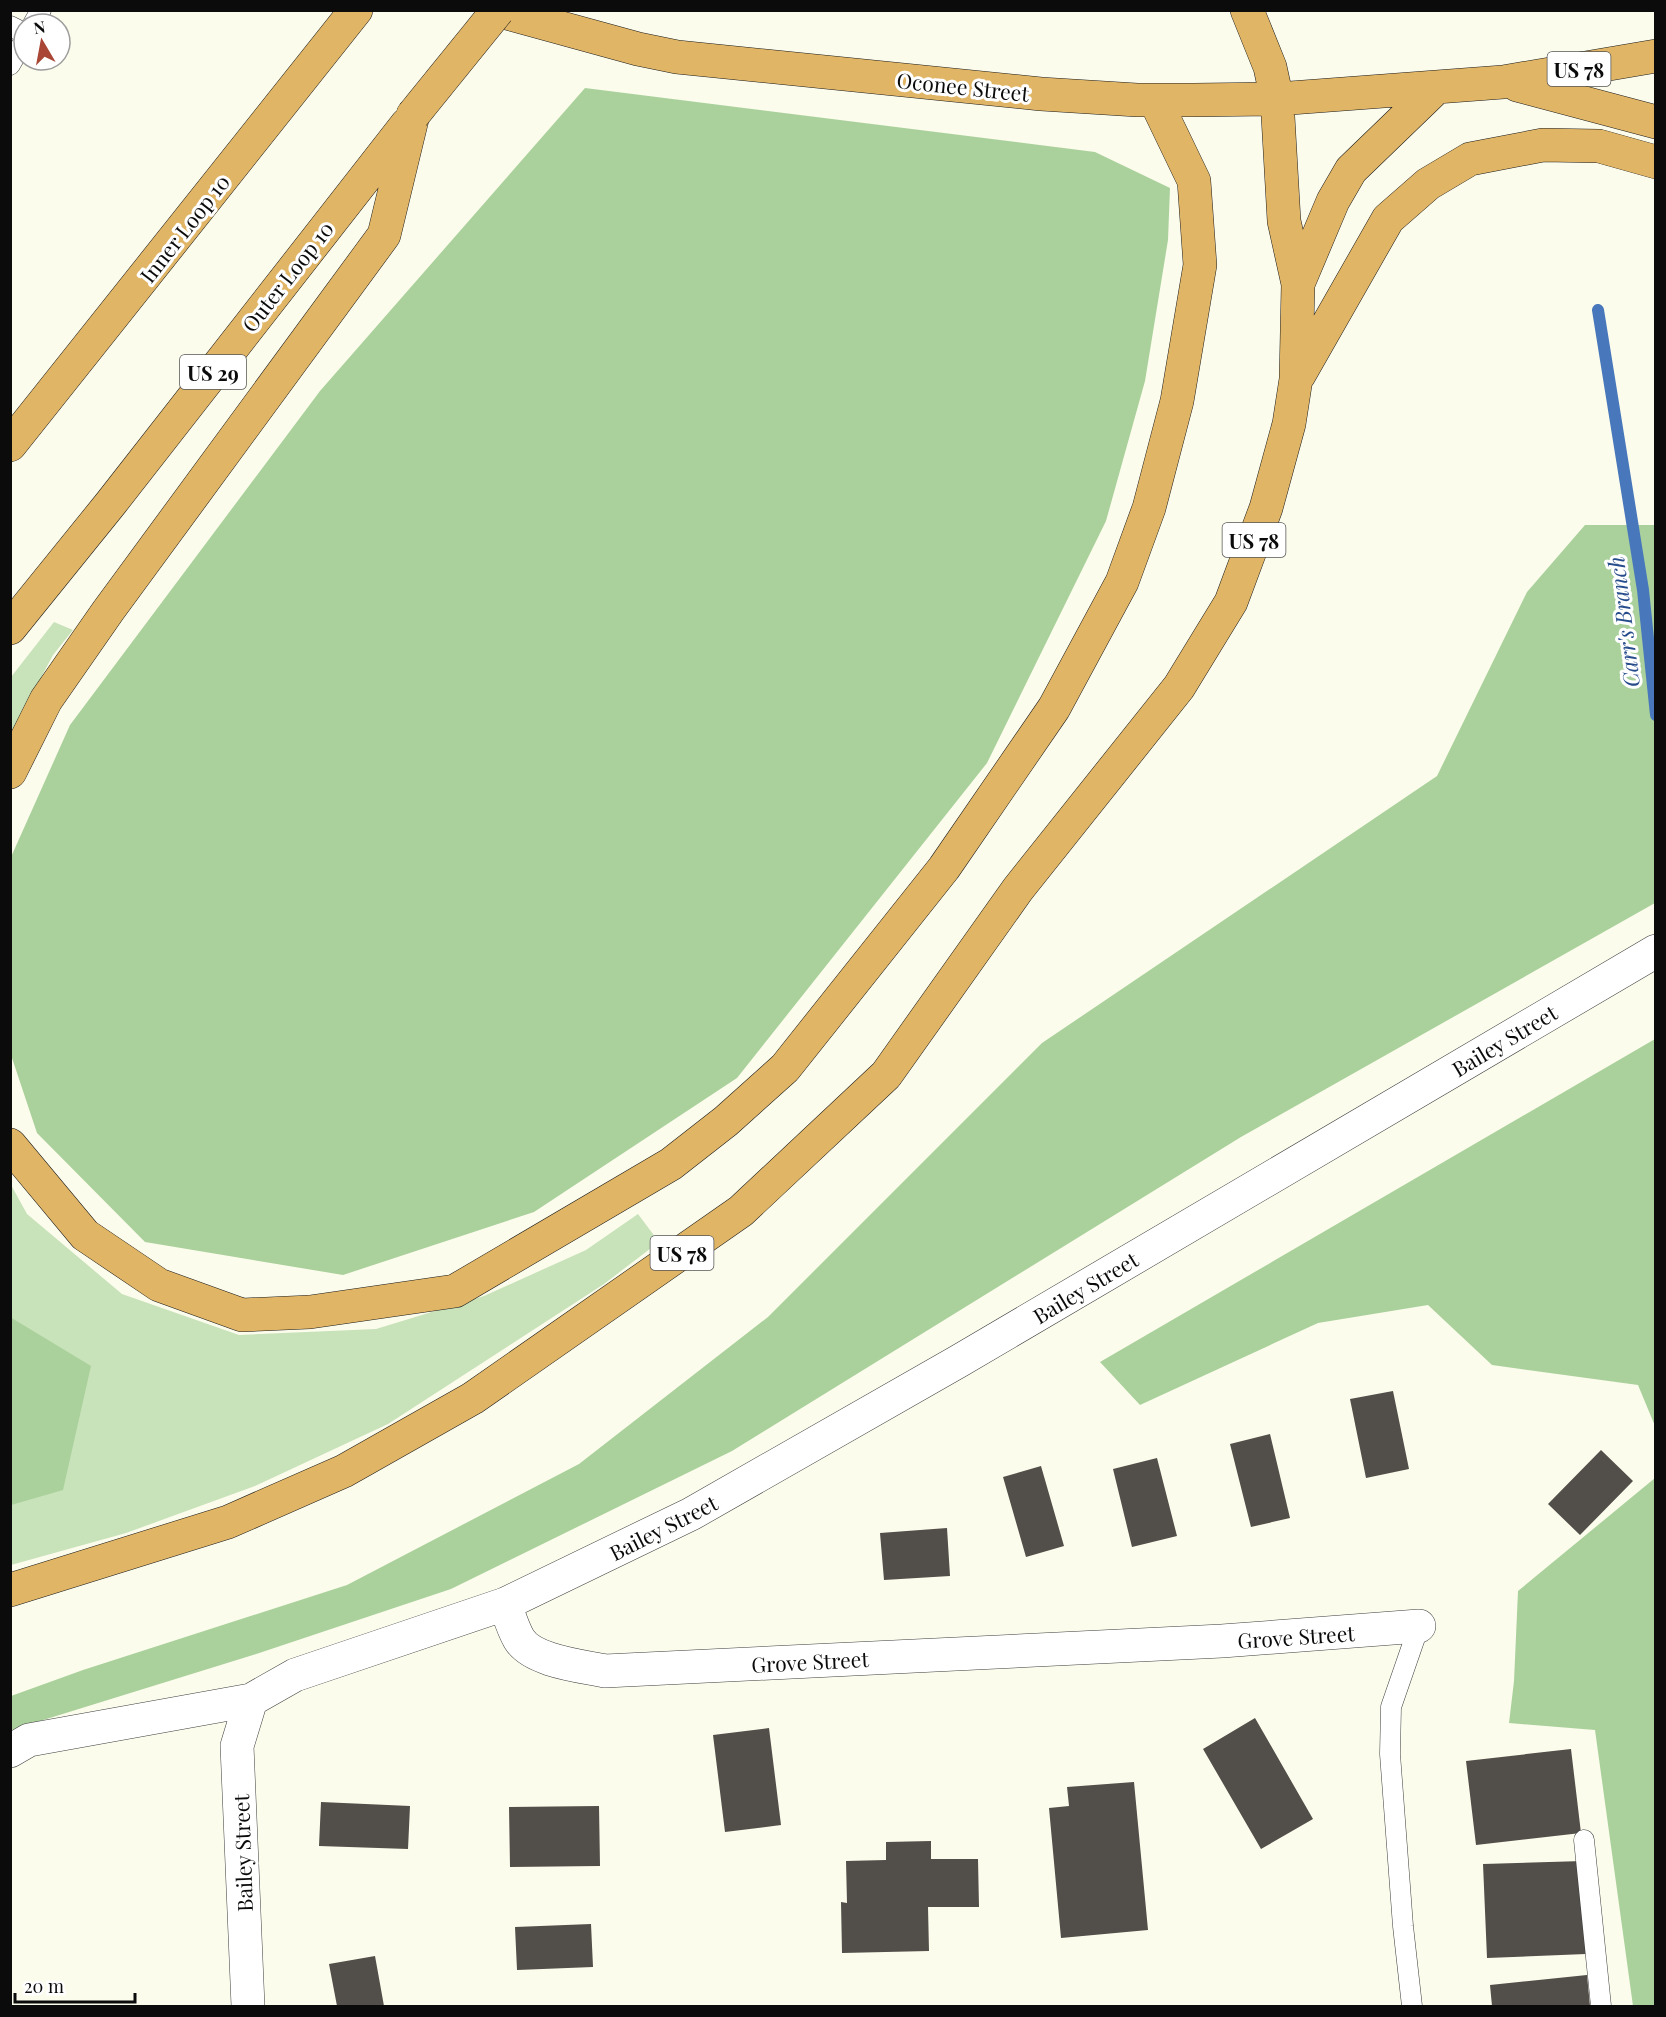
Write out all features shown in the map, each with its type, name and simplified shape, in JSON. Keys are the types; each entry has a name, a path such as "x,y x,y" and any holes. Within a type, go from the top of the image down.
{"highway":[{"name":"Inner Loop 10","path":"10,445 356,10"},
{"name":"Oconee Street","path":"497,10 638,49 677,57 1041,94 1155,100 1277,99 1437,87"},
{"name":"Outer Loop 10","path":"10,628 111,503 497,10"},
{"path":"1247,10 1270,67 1277,99 1284,221 1298,285"},
{"name":"US 78","path":"10,1590 228,1522 344,1471 473,1398 741,1211 886,1075 1018,889 1179,687 1231,602 1266,508 1289,424 1296,379 1298,285 1333,201 1351,170 1437,87 1503,82 1656,56"},
{"path":"1503,82 1656,122"},
{"path":"10,1145 85,1235 159,1285 242,1315 310,1312 455,1291 671,1164 726,1121 785,1068 944,868 1054,708 1122,582 1149,508 1177,401 1200,265 1194,181 1155,100"},
{"path":"10,772 45,700 384,235 413,116"},
{"path":"1296,379 1388,219 1428,184 1470,159 1543,145 1599,146 1656,162"},
{"path":"10,420 54,391"}],"street":[{"name":"Bailey Street","path":"505,1604 722,1497 959,1362 1656,951"},
{"name":"Grove Street","path":"505,1604 520,1641 537,1653 558,1661 604,1671 1222,1641 1419,1626"},
{"path":"10,1751 29,1740 251,1700 295,1675 505,1604"},
{"name":"Bailey Street","path":"248,2007 237,1746 251,1700"}],"lane":[{"path":"1413,2007 1403,1926 1390,1754 1391,1707 1419,1626"},
{"path":"1584,1840 1601,2007"}],"green space":[{"path":"585,88 1095,152 1170,188 1168,240 1145,381 1106,521 987,763 737,1078 534,1212 343,1275 145,1242 37,1133 11,1055 11,857 70,725 320,391"},
{"path":"1585,525 1655,525 1655,903 1241,1137 732,1451 451,1589 253,1655 11,1730 11,1696 83,1670 347,1585 579,1464 768,1317 1042,1043 1437,776 1527,592"},
{"path":"54,622 73,630 53,655 11,734 11,677"},
{"path":"1655,1039 1655,1426 1638,1385 1492,1365 1428,1305 1318,1323 1140,1405 1100,1362"},
{"path":"10,1183 27,1214 122,1294 239,1335 376,1329 484,1296 586,1250 638,1214 659,1242 604,1284 388,1424 255,1486 126,1533 11,1565"},
{"path":"10,1317 91,1366 63,1490 11,1505"},
{"path":"1655,1478 1656,2006 1633,2006 1595,1730 1509,1723 1514,1681 1518,1591"}],"building":[{"path":"1393,1391 1409,1469 1366,1478 1350,1399"},
{"path":"1270,1434 1290,1518 1251,1527 1230,1444"},
{"path":"1601,1450 1633,1481 1580,1535 1548,1504"},
{"path":"1157,1458 1177,1536 1132,1547 1113,1469"},
{"path":"1041,1466 1064,1546 1026,1557 1003,1477"},
{"path":"947,1528 950,1576 884,1580 880,1533"},
{"path":"1255,1718 1313,1819 1261,1849 1203,1749"},
{"path":"769,1728 781,1825 725,1832 713,1735"},
{"path":"1571,1749 1581,1833 1476,1845 1466,1761"},
{"path":"1134,1782 1148,1930 1061,1938 1049,1808 1069,1806 1067,1787"},
{"path":"321,1802 410,1806 408,1849 319,1846"},
{"path":"599,1806 600,1866 510,1867 509,1807"},
{"path":"931,1841 931,1859 978,1859 979,1907 928,1907 929,1951 842,1953 841,1902 847,1903 846,1861 886,1860 886,1842"},
{"path":"1583,1861 1586,1954 1487,1958 1483,1864"},
{"path":"591,1924 593,1967 517,1970 515,1927"},
{"path":"375,1956 384,2006 337,2006 329,1964"},
{"path":"1587,1975 1590,2006 1492,2006 1490,1985"}],"waterway":[{"name":"Carr's Branch","path":"1598,310 1643,590 1656,715"}]}
